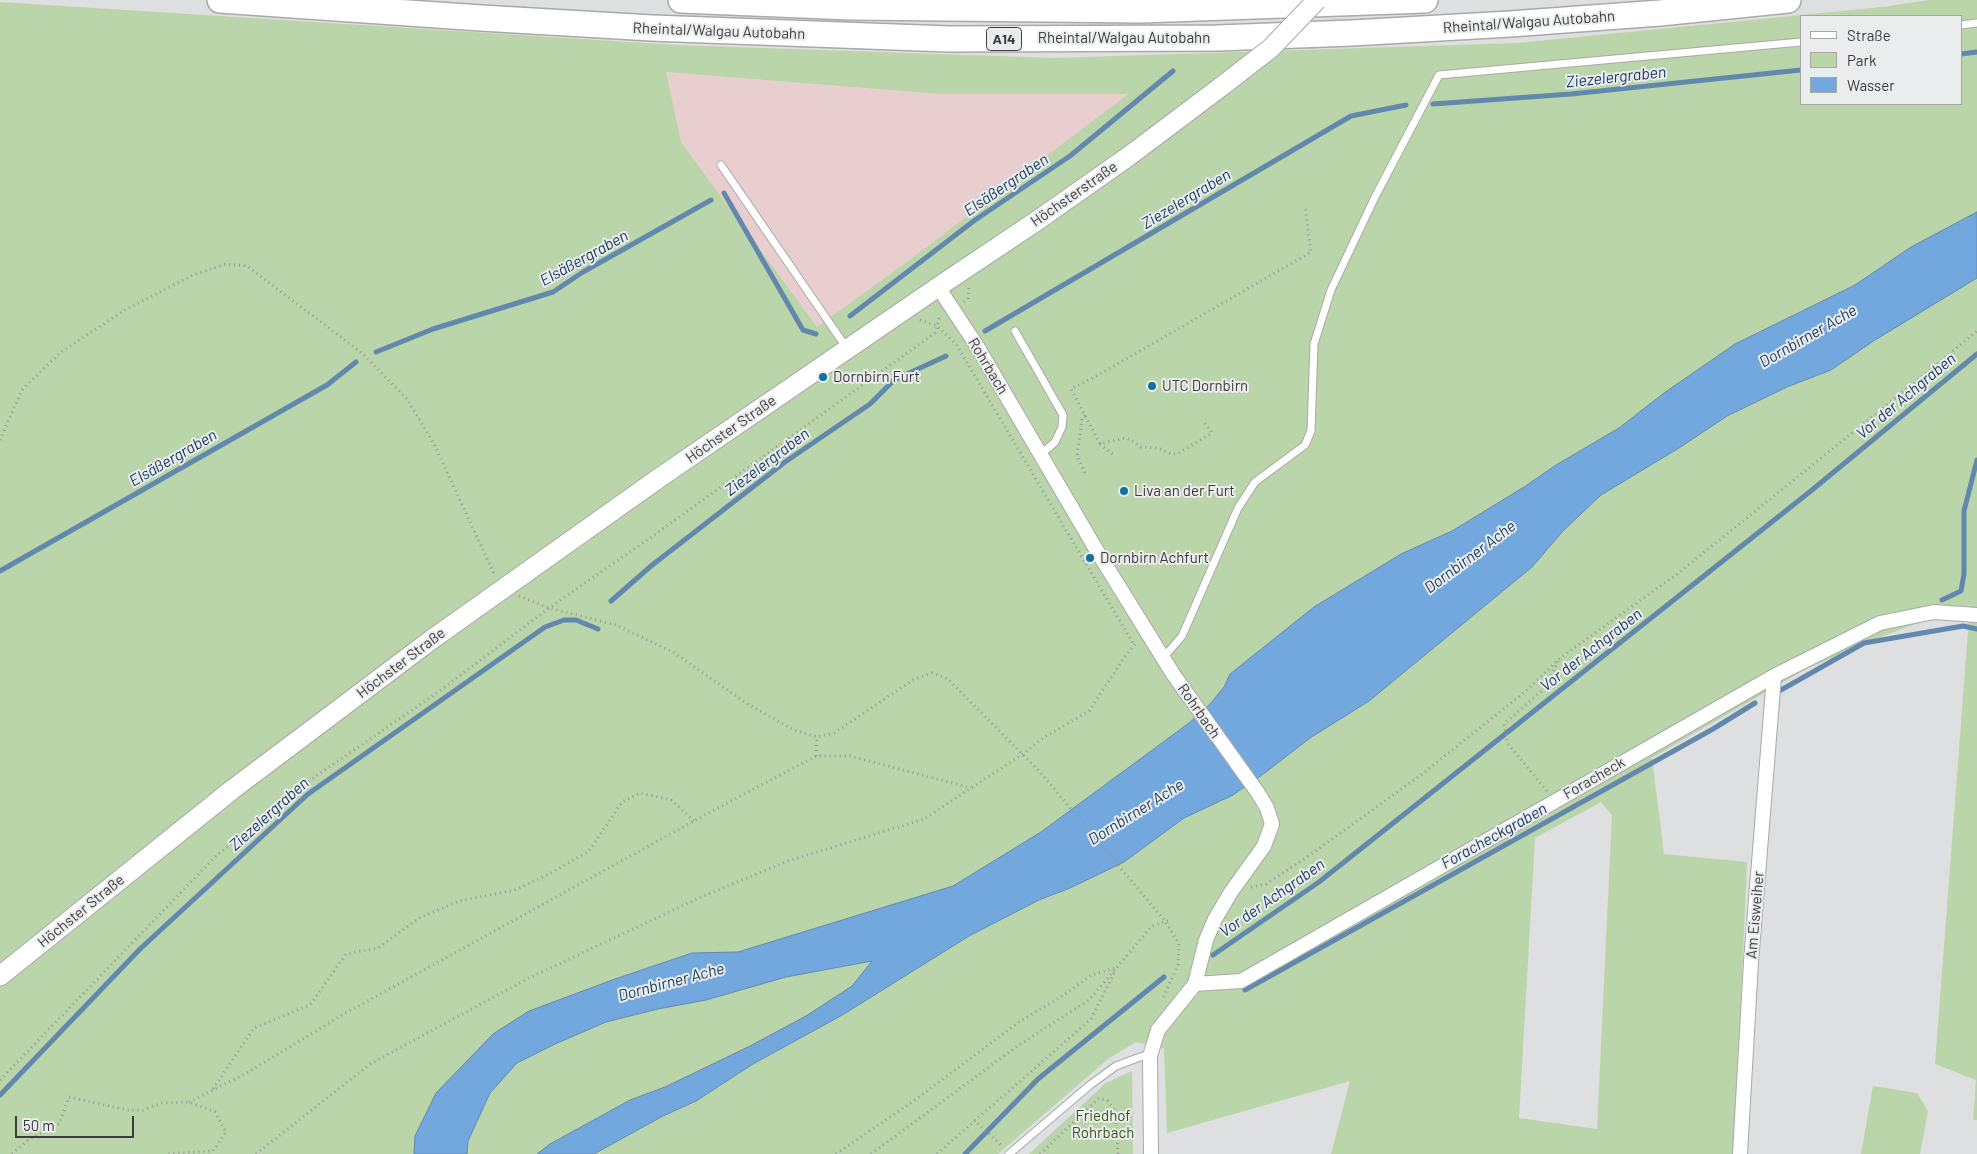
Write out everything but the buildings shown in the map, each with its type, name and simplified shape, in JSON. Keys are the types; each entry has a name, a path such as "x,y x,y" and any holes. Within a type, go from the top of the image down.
{"highway":[{"name":"Rheintal/Walgau Autobahn","path":"220,0 642,28 949,39 1217,38 1352,33 1519,24 1660,13 1788,0"},
{"name":"Rheintal/Walgau Autobahn","path":"681,0 868,7 1141,10 1424,0"}],"main road":[{"name":"Höchsterstraße","path":"816,370 1046,215 1129,156 1271,48 1317,0"},
{"name":"Höchster Straße","path":"0,976 233,789 431,640 511,596 816,370"}],"street":[{"name":"Rohrbach","path":"938,287 977,346 1040,455 1163,658 1246,777 1266,808 1272,824 1264,846 1231,892 1206,940 1195,984 1158,1030 1150,1056 1151,1154"},
{"name":"Foracheck","path":"1195,984 1241,981 1774,676 1880,623 1934,612 1977,615"},
{"name":"Am Eisweiher","path":"1740,1154 1752,952 1774,676"}],"lane":[{"path":"1962,24 1977,23"},
{"path":"1163,658 1182,636 1238,508 1255,482 1304,445 1311,431 1314,344 1331,290 1375,197 1439,75 1800,42"},
{"path":"721,165 848,350"},
{"path":"1015,331 1063,415 1062,427 1055,442 1040,455"},
{"path":"1009,1154 1090,1085 1116,1066 1143,1056 1150,1056"}],"path":[{"path":"1115,456 1100,444 1071,389 1311,252 1305,206"},
{"path":"0,440 22,390 61,352 125,310 193,275 226,264 247,266 362,353 406,399 434,444 488,564 511,596 549,608 616,624 673,652 746,704 794,730 817,737 834,732 913,680 932,673 948,679 1040,772 1165,922"},
{"path":"916,322 922,320 937,326 956,344 1134,645"},
{"path":"1231,892 1266,884 1353,825 1421,775 1526,691 1560,658 1676,575 1977,331"},
{"path":"0,1080 216,856 316,776 436,693 549,608 650,538 935,333"},
{"path":"1085,415 1082,419 1077,456 1086,475"},
{"path":"1100,444 1125,438 1141,447 1158,448 1171,454 1177,454 1212,433 1206,423"},
{"path":"511,596 528,590"},
{"path":"256,1154 370,1064 527,979 701,897 780,865 849,841 924,819 1023,754 1043,738 1089,711 1134,645 1149,635"},
{"path":"1555,801 1508,744 1504,724 1546,687 1560,658"},
{"path":"816,756 817,737"},
{"path":"189,1102 245,1074 344,1014 816,756 850,756 971,788"},
{"path":"212,1090 254,1028 310,1005 346,954 378,948 419,918 459,900 516,890 549,874 588,851 622,802 640,793 671,800 694,821"},
{"path":"871,1154 1019,1045 1088,1000 1152,926 1171,920"},
{"path":"937,1154 1091,1019 1116,968"},
{"path":"836,1154 912,1102 1019,1022 1064,995 1091,975 1116,968"},
{"path":"12,1154 28,1140 59,1124 69,1097 127,1110 143,1110 162,1103 189,1102 215,1112 226,1132 213,1151 168,1154"},
{"path":"1040,1154 1099,1098 1103,1098 1113,1105 1118,1154"},
{"path":"974,1120 991,1136"},
{"path":"1044,1149 1045,1154"}],"shaded area":[{"path":"665,72 939,94 1129,93 989,203 817,327 681,142"}],"green space":[{"path":"1929,0 1977,0 1977,212 1911,247 1855,285 1735,344 1664,393 1619,428 1556,465 1452,531 1401,554 1314,607 1230,674 1224,687 1210,704 1189,723 1041,832 953,886 738,952 692,953 529,1011 415,1136 414,1154 0,1154 0,2 676,45 1054,58 1517,43 1800,15 1800,105 1962,105 1962,15 1802,15 1883,7","holes":["666,72 939,94 1128,94 919,253 817,327 681,142"]},
{"path":"1977,278 1977,1120 1973,1120 1976,1080 1935,1064 1970,605 1888,634 1806,669 1652,758 1664,854 1747,862 1734,1154 1331,1154 1350,1081 1167,1133 1164,1048 1136,1042 1108,1059 998,1154 594,1154 663,1116 696,1101 753,1064 844,1014 969,936 1039,900 1070,888 1124,862 1184,818 1233,795 1310,738 1369,701 1532,567 1563,531 1601,495 1679,448 1727,416 1787,387 1831,370 1874,340","holes":["1601,802 1612,815 1597,1129 1519,1118 1535,838"]},
{"path":"872,961 852,986 806,1016 750,1046 665,1087 630,1100 550,1144 537,1154 467,1154 468,1141 490,1093 517,1063 555,1044 606,1022 658,1009 706,1000 786,977"},
{"name":"Friedhof Rohrbach","path":"1132,1071 1133,1154 1029,1154 1106,1083"},
{"path":"1873,1086 1917,1093 1928,1111 1920,1154 1861,1154"}],"water":[{"name":"Dornbirner Ache","path":"1977,212 1977,278 1875,340 1831,370 1787,387 1727,416 1679,448 1601,495 1563,531 1532,567 1369,701 1310,738 1233,795 1184,818 1124,862 1070,888 1039,900 969,936 844,1014 753,1064 696,1101 663,1116 594,1154 537,1154 550,1144 630,1100 665,1087 750,1046 806,1016 852,986 872,961 786,977 706,1000 658,1009 606,1022 517,1063 490,1093 468,1141 467,1154 414,1154 415,1136 436,1093 493,1034 529,1011 692,953 738,952 953,886 1041,832 1189,723 1210,704 1224,687 1230,674 1314,607 1401,554 1452,531 1556,465 1619,428 1664,393 1735,344 1855,285 1911,247"}],"waterway":[{"name":"Ziezelergraben","path":"1962,54 1977,52"},
{"name":"Ziezelergraben","path":"1433,104 1571,94 1800,70"},
{"name":"Elsäßergraben","path":"850,316 975,220 1070,156 1173,71"},
{"name":"Ziezelergraben","path":"985,331 1351,116 1406,105"},
{"name":"Elsäßergraben","path":"724,193 803,330 816,334"},
{"name":"Elsäßergraben","path":"376,352 433,329 553,292 583,272 711,200"},
{"name":"Vor der Achgraben","path":"1213,955 1319,882 1812,490 1977,354"},
{"name":"Ziezelergraben","path":"611,601 651,566 785,462 870,404 894,380 946,356"},
{"name":"Elsäßergraben","path":"0,571 327,385 356,362"},
{"path":"1942,600 1961,591 1964,574 1964,511 1977,460"},
{"name":"Ziezelergraben","path":"0,1095 140,949 308,794 545,627 564,620 576,620 598,629"},
{"name":"Foracheckgraben","path":"1781,690 1864,643 1963,626 1977,629"},
{"name":"Foracheckgraben","path":"1245,990 1713,729 1755,703"},
{"name":"Vor der Achgraben","path":"965,1154 1038,1079 1164,977"}],"place":[{"name":"Dornbirn Furt","path":"823,377"},
{"name":"UTC Dornbirn","path":"1152,386"},
{"name":"Liva an der Furt","path":"1124,491"},
{"name":"Dornbirn Achfurt","path":"1090,558"}]}
